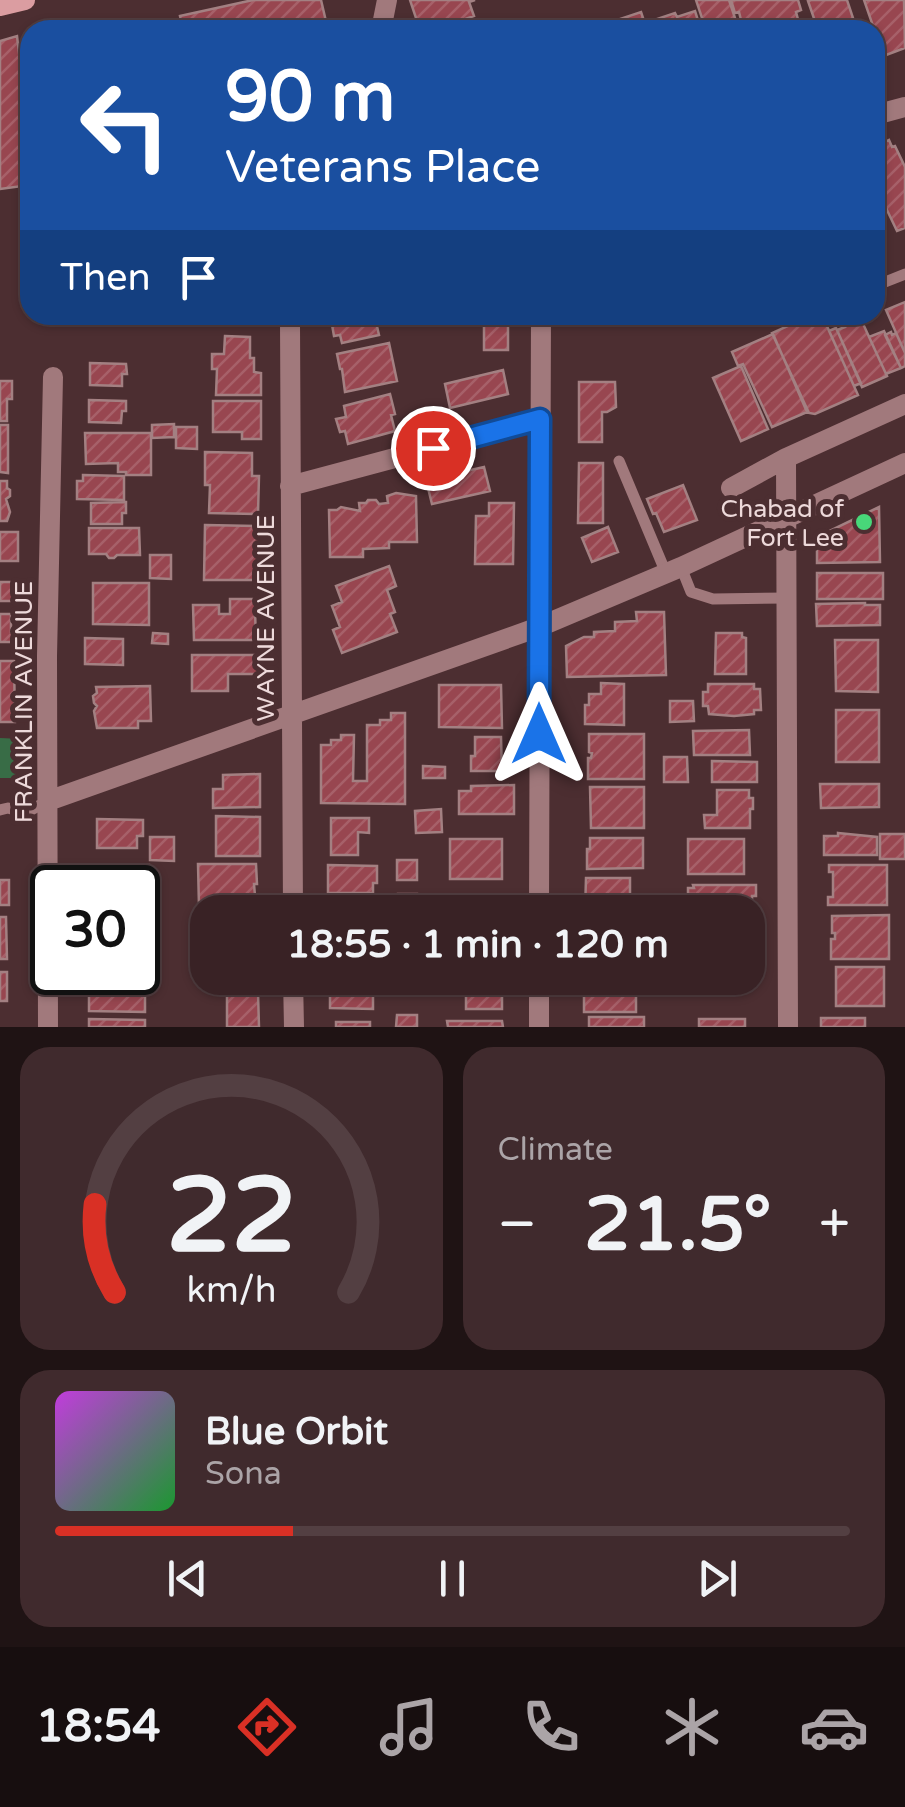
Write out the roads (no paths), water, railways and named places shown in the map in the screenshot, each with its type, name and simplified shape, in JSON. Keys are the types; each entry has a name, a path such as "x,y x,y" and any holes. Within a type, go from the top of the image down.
{"main road":[{"path":"0,6 25,0"}],"street":[{"name":"WAYNE AVENUE","path":"290,325 292,895"},
{"path":"539,895 541,325"},
{"name":"FRANKLIN AVENUE","path":"48,1027 46,656 53,377"},
{"path":"731,488 786,458 905,404"},
{"path":"290,486 540,419"},
{"path":"786,458 788,1027"},
{"path":"48,801 538,627 673,570 905,463"},
{"path":"293,995 294,1027"},
{"path":"539,995 540,1027"}],"lane":[{"path":"619,462 673,570 691,592 713,599 787,598"},
{"path":"0,810 25,813 48,801"}],"place":[{"name":"Chabad of Fort Lee","path":"864,522"}]}
